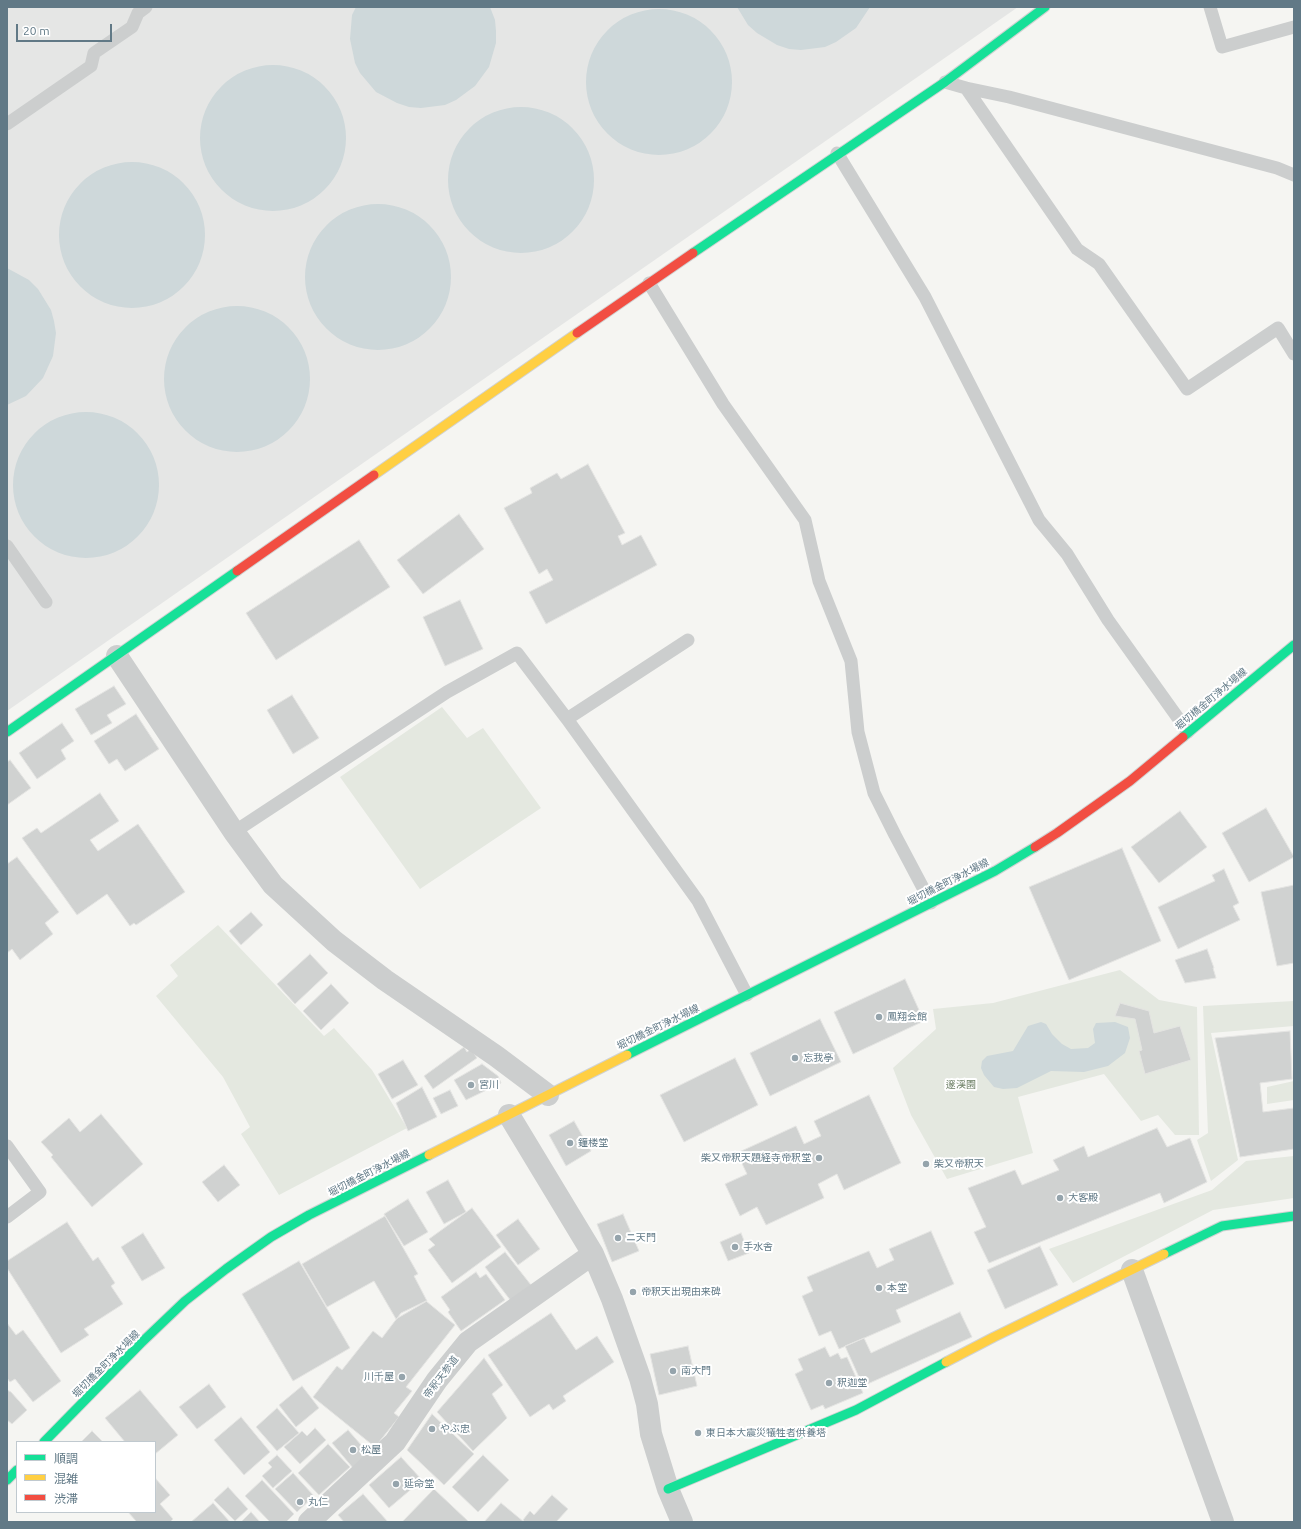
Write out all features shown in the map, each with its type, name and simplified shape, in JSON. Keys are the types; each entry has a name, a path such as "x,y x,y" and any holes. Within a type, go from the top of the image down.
{"street":[{"path":"7,732 649,283 837,153 944,82 1045,7"},
{"name":"堀切橋金町浄水場線","path":"45,1441 141,1343 185,1301 226,1268 271,1237 309,1215 995,871 1057,833 1130,781 1294,644"},
{"path":"117,656 234,832 273,885 334,941 385,980 496,1056 548,1095"},
{"path":"509,1115 593,1254 612,1299 632,1355 647,1404 651,1434 668,1489 682,1522"},
{"path":"668,1489 856,1410 994,1338 1222,1226 1294,1216"},
{"name":"帝釈天参道","path":"309,1522 395,1442 437,1380 468,1342 593,1254"},
{"path":"1132,1270 1223,1522"},
{"path":"7,1480 16,1471"}],"lane":[{"path":"7,124 91,66 94,53 132,27 138,13 146,7"},
{"path":"1210,7 1222,47 1294,27"},
{"path":"944,82 1009,97 1277,168 1294,175"},
{"path":"966,88 1077,249 1099,264 1187,389 1278,328 1294,354"},
{"path":"837,153 925,297 1039,520 1067,554 1108,620 1188,732"},
{"path":"649,283 723,404 805,520 819,581 851,661 858,732 874,793 931,904"},
{"path":"7,546 46,602"},
{"path":"567,719 688,640"},
{"path":"234,832 447,692 517,653 567,719 698,901 747,996"},
{"path":"7,1146 40,1192 7,1216"}],"shaded area":[{"path":"7,7 1018,7 7,711"},
{"path":"356,7 490,7 495,20 496,43 489,67 475,86 456,100 445,105 421,108 409,107 397,103 376,92 360,73 355,63 350,39 352,15"},
{"path":"737,7 870,7 856,28 836,42 825,47 801,50 789,49 777,45 757,33 748,25"},
{"path":"652,9 666,9 680,12 700,21 711,30 720,41 729,61 732,82 729,103 720,123 711,134 700,143 680,152 666,155 652,155 638,152 618,143 607,134 598,123 589,103 586,89 586,75 589,61 598,41 607,30 618,21 638,12"},
{"path":"266,65 280,65 294,68 314,77 325,86 334,97 343,117 346,138 343,159 334,179 325,190 314,199 294,208 280,211 266,211 252,208 232,199 221,190 212,179 203,159 200,145 200,131 203,117 212,97 221,86 232,77 252,68"},
{"path":"514,107 528,107 549,113 561,119 573,128 582,140 591,159 594,180 591,201 582,220 573,232 561,241 542,250 528,253 514,253 493,247 481,241 469,232 460,220 451,201 448,187 448,173 454,152 460,140 469,128 481,119 500,110"},
{"path":"125,162 139,162 153,165 173,174 184,183 193,194 202,214 205,235 202,256 193,276 184,287 173,296 153,305 139,308 125,308 111,305 91,296 80,287 71,276 62,256 59,242 59,228 62,214 71,194 80,183 91,174 111,165"},
{"path":"371,204 385,204 399,207 419,216 430,225 439,236 448,256 451,277 448,298 439,318 430,329 419,338 399,347 385,350 371,350 357,347 337,338 326,329 317,318 308,298 305,284 305,270 308,256 317,236 326,225 337,216 357,207"},
{"path":"7,268 29,280 38,289 51,310 56,333 53,356 43,378 26,396 7,405"},
{"path":"230,306 244,306 258,309 278,318 289,327 298,338 307,358 310,379 307,400 298,420 289,431 278,440 258,449 244,452 230,452 216,449 196,440 185,431 176,420 167,400 164,386 164,372 167,358 176,338 185,327 196,318 216,309"},
{"path":"79,412 93,412 107,415 127,424 138,433 147,444 156,464 159,485 156,506 147,526 138,537 127,546 107,555 93,558 79,558 65,555 45,546 34,537 25,526 16,506 13,492 13,478 16,464 25,444 34,433 45,424 65,415"},
{"path":"1041,1022 1046,1024 1052,1034 1062,1044 1071,1049 1088,1048 1095,1043 1093,1029 1096,1023 1115,1022 1128,1027 1130,1038 1125,1053 1108,1066 1084,1072 1051,1071 1017,1088 1003,1089 994,1087 984,1075 981,1068 982,1061 987,1056 1013,1051 1028,1026"}],"green space":[{"path":"442,707 467,738 483,728 541,808 420,889 340,777"},
{"path":"218,925 324,1036 334,1028 372,1070 407,1128 279,1195 241,1134 250,1127 223,1077 156,996 178,976 170,965"},
{"name":"邃渓園","path":"1120,970 1159,1000 1197,1007 1199,1135 1175,1135 1158,1115 1141,1121 1104,1074 1018,1097 1033,1153 947,1179 911,1115 893,1068 936,1029 933,1009 993,1003"},
{"path":"1294,1001 1294,1026 1211,1033 1238,1160 1211,1181 1197,1140 1208,1133 1203,1006"},
{"path":"1294,1081 1294,1100 1267,1104 1267,1087"},
{"path":"1294,1156 1294,1198 1213,1210 1073,1283 1049,1249 1212,1190 1246,1161"}],"building":[{"path":"588,464 625,533 618,536 622,545 641,535 657,565 546,624 529,592 553,580 547,569 539,574 504,508 532,493 530,488 557,473 561,479"},
{"path":"459,514 484,549 423,594 397,560"},
{"path":"359,540 390,587 276,660 246,613"},
{"path":"460,600 483,649 445,666 423,617"},
{"path":"114,686 126,704 107,715 112,723 91,735 75,709"},
{"path":"292,695 319,738 293,754 267,710"},
{"path":"136,714 159,749 125,771 117,759 109,764 94,741"},
{"path":"62,723 74,741 61,750 66,759 37,779 19,753"},
{"path":"10,760 31,788 7,805 7,762"},
{"path":"100,793 119,821 90,840 98,851 138,824 185,892 136,925 134,923 130,926 107,894 77,915 22,838 37,828 41,833"},
{"path":"1266,808 1294,857 1249,882 1222,833"},
{"path":"1180,811 1207,847 1159,883 1131,847"},
{"path":"1122,848 1161,941 1069,980 1029,887"},
{"path":"17,857 59,912 45,923 53,934 20,960 12,949 7,953 7,864"},
{"path":"1224,869 1239,903 1233,906 1240,920 1178,949 1158,907 1215,881 1212,875"},
{"path":"1294,885 1294,963 1277,966 1261,892"},
{"path":"251,912 263,925 241,945 229,931"},
{"path":"1207,949 1216,978 1185,983 1175,960"},
{"path":"310,954 328,973 295,1004 277,984"},
{"name":"鳳翔会館","path":"905,979 924,1021 853,1054 834,1012"},
{"path":"331,984 349,1003 321,1030 303,1011"},
{"path":"1120,1003 1149,1011 1154,1033 1180,1026 1191,1060 1145,1074 1139,1051 1142,1050 1135,1019 1115,1016"},
{"name":"忘我亭","path":"820,1019 841,1062 770,1096 750,1053"},
{"path":"1290,1031 1292,1079 1260,1083 1263,1112 1294,1108 1294,1149 1240,1157 1215,1038"},
{"path":"464,1047 467,1052 471,1049 477,1058 433,1089 424,1076"},
{"path":"735,1058 758,1105 684,1142 660,1095"},
{"path":"403,1060 418,1085 392,1099 378,1074"},
{"path":"482,1064 498,1076 501,1083 466,1100 454,1080"},
{"path":"422,1087 437,1117 408,1131 396,1103"},
{"path":"450,1090 458,1106 441,1114 433,1098"},
{"name":"柴又帝釈天題経寺帝釈堂","path":"869,1095 901,1163 844,1190 837,1174 818,1184 824,1198 766,1225 757,1207 740,1216 725,1184 747,1174 737,1153 796,1126 804,1144 821,1136 814,1121"},
{"path":"101,1114 143,1164 92,1207 51,1157 53,1155 41,1142 69,1118 80,1132"},
{"name":"鐘楼堂","path":"574,1121 591,1151 566,1166 549,1135"},
{"name":"大客殿","path":"1157,1128 1167,1147 1190,1138 1207,1182 1164,1203 1160,1193 989,1263 974,1232 986,1227 968,1188 1015,1170 1022,1185 1059,1170 1053,1160 1084,1146 1088,1157"},
{"path":"224,1165 240,1185 218,1202 202,1182"},
{"path":"448,1180 466,1212 444,1224 426,1192"},
{"path":"408,1199 428,1232 404,1246 384,1214"},
{"path":"472,1208 501,1247 452,1283 428,1250 435,1245 429,1239"},
{"name":"ニ天門","path":"623,1214 639,1251 612,1262 597,1224"},
{"path":"385,1216 418,1274 414,1276 427,1301 396,1319 374,1281 327,1307 302,1264"},
{"path":"518,1219 540,1249 518,1265 496,1235"},
{"path":"67,1222 93,1261 98,1257 115,1283 111,1286 123,1304 84,1329 89,1335 61,1353 7,1268 7,1261"},
{"name":"本堂","path":"931,1231 954,1284 896,1310 901,1322 839,1349 831,1331 819,1336 802,1296 813,1291 807,1277 869,1251 877,1268 894,1260 889,1249"},
{"path":"143,1233 165,1268 142,1281 121,1247"},
{"name":"手水舎","path":"741,1233 749,1253 728,1261 720,1242"},
{"path":"1040,1246 1058,1285 1005,1309 987,1270"},
{"path":"505,1252 531,1285 511,1301 485,1267"},
{"path":"299,1261 350,1348 293,1381 242,1294"},
{"path":"476,1272 480,1278 486,1274 505,1300 461,1331 448,1312 450,1310 441,1297"},
{"path":"426,1301 455,1325 406,1387 412,1391 394,1413 399,1417 375,1447 313,1397 337,1366 342,1370 373,1331 382,1338 401,1313"},
{"path":"960,1312 972,1337 863,1386 845,1346 864,1338 871,1353"},
{"path":"551,1313 576,1350 597,1336 614,1362 563,1396 566,1401 553,1410 549,1404 530,1417 488,1355"},
{"path":"7,1323 16,1335 23,1330 61,1381 33,1402 15,1379 10,1382 7,1378"},
{"name":"南大門","path":"688,1346 697,1386 659,1395 650,1354"},
{"name":"釈迦堂","path":"825,1347 830,1357 838,1353 841,1359 847,1357 863,1393 825,1409 823,1405 811,1410 795,1374 803,1370 798,1359"},
{"path":"484,1358 503,1385 492,1394 507,1418 473,1451 437,1412"},
{"path":"209,1384 226,1407 197,1429 179,1407"},
{"path":"302,1386 319,1408 296,1427 279,1405"},
{"path":"7,1390 11,1392 27,1410 12,1424 7,1420"},
{"path":"140,1390 178,1435 156,1453 156,1441 124,1441 105,1418"},
{"path":"277,1408 299,1433 277,1451 256,1427"},
{"path":"432,1414 474,1454 444,1485 407,1450"},
{"path":"241,1417 270,1452 244,1475 214,1440"},
{"path":"315,1428 326,1440 300,1464 284,1447 302,1431 307,1436"},
{"path":"348,1430 369,1454 353,1468 332,1443"},
{"path":"92,1431 102,1441 82,1441"},
{"path":"328,1444 350,1467 319,1495 298,1473"},
{"path":"277,1455 292,1471 273,1488 262,1476 272,1467 268,1463"},
{"path":"483,1455 509,1480 478,1512 452,1487"},
{"path":"401,1457 422,1480 389,1508 369,1485"},
{"path":"293,1473 314,1496 297,1512 275,1489"},
{"path":"156,1479 170,1495 160,1504 173,1519 170,1522 134,1522 136,1521 129,1513 156,1513"},
{"path":"262,1480 294,1514 286,1522 270,1522 245,1496"},
{"path":"228,1487 248,1509 235,1521 214,1500"},
{"path":"434,1489 469,1522 402,1522"},
{"path":"363,1494 388,1522 344,1522 338,1515"},
{"path":"552,1495 568,1509 556,1522 525,1522 523,1520 530,1511 534,1515"},
{"path":"213,1503 230,1522 191,1522"},
{"path":"501,1503 524,1522 484,1522"},
{"path":"251,1512 260,1522 241,1522"}],"traffic: fast":[{"path":"693,253 945,82 1045,7"},
{"path":"7,732 237,571"},
{"path":"1183,737 1294,645"},
{"path":"627,1055 995,871 1035,847"},
{"path":"45,1441 141,1343 185,1301 226,1269 271,1237 309,1215 429,1155"},
{"path":"1164,1254 1222,1226 1294,1216"},
{"path":"668,1489 856,1410 946,1362"},
{"path":"7,1480 16,1471"}],"traffic: slow":[{"path":"374,475 577,333"},
{"path":"429,1155 627,1055"},
{"path":"946,1362 1164,1254"}],"traffic: jam":[{"path":"577,333 693,253"},
{"path":"237,571 374,475"},
{"path":"1035,847 1130,781 1183,737"}],"place":[{"name":"鳳翔会館","path":"879,1017"},
{"name":"忘我亭","path":"795,1058"},
{"name":"宮川","path":"471,1085"},
{"name":"鐘楼堂","path":"570,1143"},
{"name":"柴又帝釈天題経寺帝釈堂","path":"819,1158"},
{"name":"柴又帝釈天","path":"926,1164"},
{"name":"大客殿","path":"1060,1198"},
{"name":"ニ天門","path":"618,1238"},
{"name":"手水舎","path":"735,1247"},
{"name":"本堂","path":"879,1288"},
{"name":"帝釈天出現由来碑","path":"633,1292"},
{"name":"南大門","path":"673,1371"},
{"name":"川千屋","path":"402,1377"},
{"name":"釈迦堂","path":"829,1383"},
{"name":"やぶ忠","path":"432,1429"},
{"name":"東日本大震災犠牲者供養塔","path":"698,1433"},
{"name":"松屋","path":"353,1450"},
{"name":"延命堂","path":"396,1484"},
{"name":"丸仁","path":"300,1502"}]}
